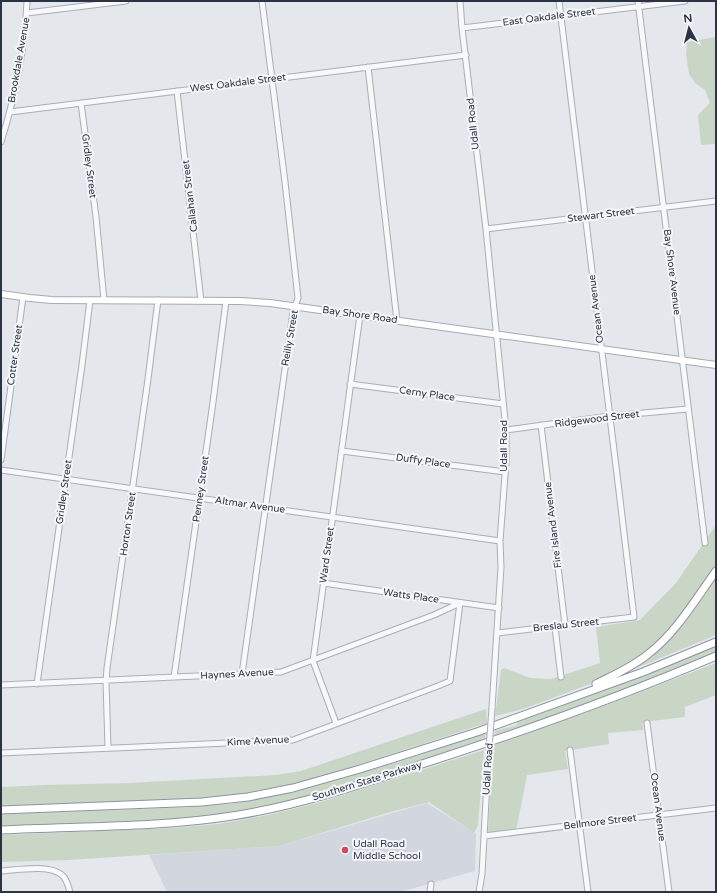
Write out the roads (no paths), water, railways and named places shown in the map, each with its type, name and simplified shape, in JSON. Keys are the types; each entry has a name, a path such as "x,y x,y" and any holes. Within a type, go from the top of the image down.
{"highway":[{"path":"572,698 626,669 657,647 677,625 716,571"},
{"name":"Southern State Parkway","path":"615,682 716,637"},
{"name":"Southern State Parkway","path":"1,810 202,802 271,793 304,786 470,734 643,672 716,642"},
{"name":"Southern State Parkway","path":"1,830 178,822 236,816 281,806 380,778 596,705 716,656"}],"main road":[{"name":"Bay Shore Road","path":"1,294 52,300 247,301 296,306 716,365"}],"street":[{"name":"Brookdale Avenue","path":"1,142 10,112 25,32 28,1"},
{"path":"27,13 126,1"},
{"name":"Reilly Street","path":"242,674 293,312 298,297 262,1"},
{"name":"Udall Road","path":"460,1 486,229 506,430 505,472 500,541 502,567 488,763 482,874 479,892"},
{"name":"Ocean Avenue","path":"559,1 634,618"},
{"name":"East Oakdale Street","path":"462,28 560,16 639,4 685,1"},
{"name":"Bay Shore Avenue","path":"639,4 705,543"},
{"name":"West Oakdale Street","path":"10,112 466,55"},
{"path":"368,67 397,321"},
{"name":"Callahan Street","path":"177,91 201,301"},
{"name":"Gridley Street","path":"81,103 96,217 104,300"},
{"name":"Stewart Street","path":"486,229 716,201"},
{"name":"Cotter Street","path":"1,460 23,297"},
{"name":"Gridley Street","path":"37,684 90,300"},
{"name":"Horton Street","path":"108,748 106,681 158,300"},
{"name":"Penney Street","path":"174,677 200,498 226,301"},
{"name":"Ward Street","path":"336,723 313,660 360,315"},
{"name":"Cerny Place","path":"350,384 503,404"},
{"name":"Ridgewood Street","path":"506,430 610,416 688,409"},
{"name":"Fire Island Avenue","path":"541,425 565,625"},
{"name":"Duffy Place","path":"342,450 505,472"},
{"name":"Altmar Avenue","path":"1,470 500,541"},
{"name":"Watts Place","path":"323,583 499,608"},
{"name":"Haynes Avenue","path":"1,685 281,672 434,615 460,603"},
{"name":"Kime Avenue","path":"1,752 293,740 450,681 460,603"},
{"name":"Breslau Street","path":"498,633 634,618"},
{"path":"555,627 561,677"},
{"name":"Ocean Avenue","path":"648,723 669,892"},
{"path":"570,750 588,892"},
{"name":"Bellmore Street","path":"484,836 716,808"},
{"path":"1,871 48,869 63,876 70,892"},
{"path":"430,892 431,884"}],"place":[{"name":"Udall Road Middle School","path":"345,850"}]}
